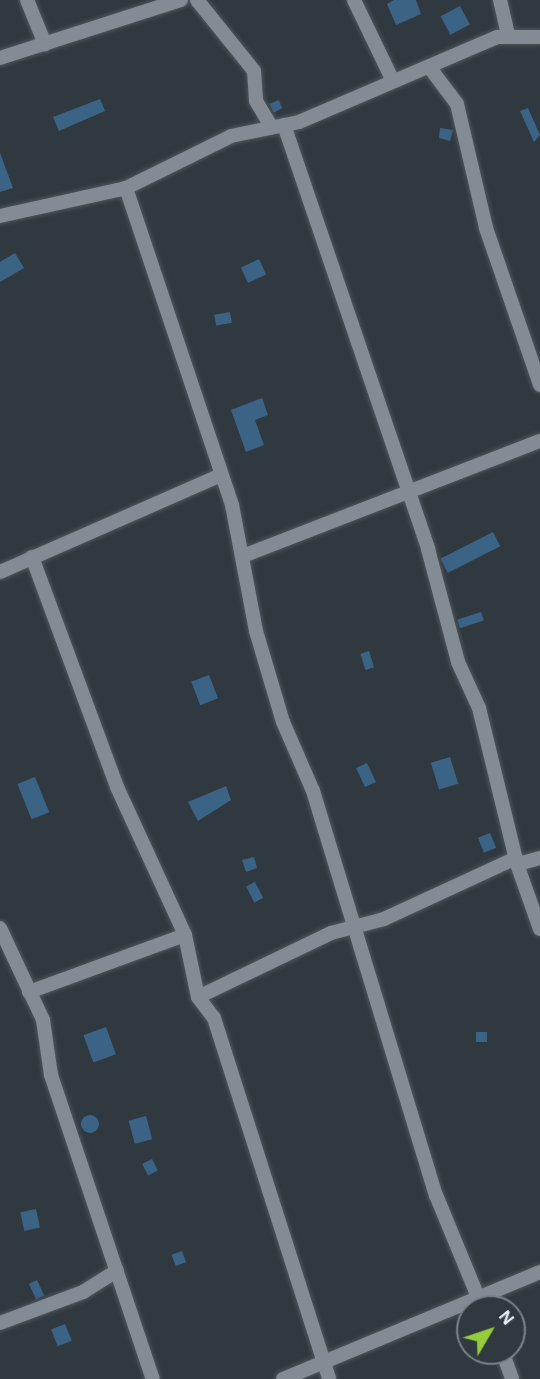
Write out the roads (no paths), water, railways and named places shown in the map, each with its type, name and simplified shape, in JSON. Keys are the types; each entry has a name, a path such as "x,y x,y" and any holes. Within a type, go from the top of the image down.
{"street":[{"path":"27,0 45,44"},
{"path":"0,58 181,0"},
{"path":"197,0 254,71 259,108 278,126 409,495 458,662 479,709 517,861 540,929"},
{"path":"354,0 393,80"},
{"path":"500,0 508,35"},
{"path":"0,216 126,188 231,136 278,126 508,35 540,37"},
{"path":"430,68 457,104 486,228 540,385"},
{"path":"126,188 221,475 243,556 267,672 313,791 352,928 436,1195 476,1295"},
{"path":"243,556 324,520 409,495 540,442"},
{"path":"0,572 221,475"},
{"path":"32,557 117,786 185,935 198,997 214,1018 329,1379"},
{"path":"198,997 352,928 384,919 517,861 540,858"},
{"path":"0,928 4,945 29,992 153,1379"},
{"path":"29,992 185,935"},
{"path":"0,1323 83,1292 117,1271"},
{"path":"495,1295 540,1272"},
{"path":"283,1379 456,1312"}]}
